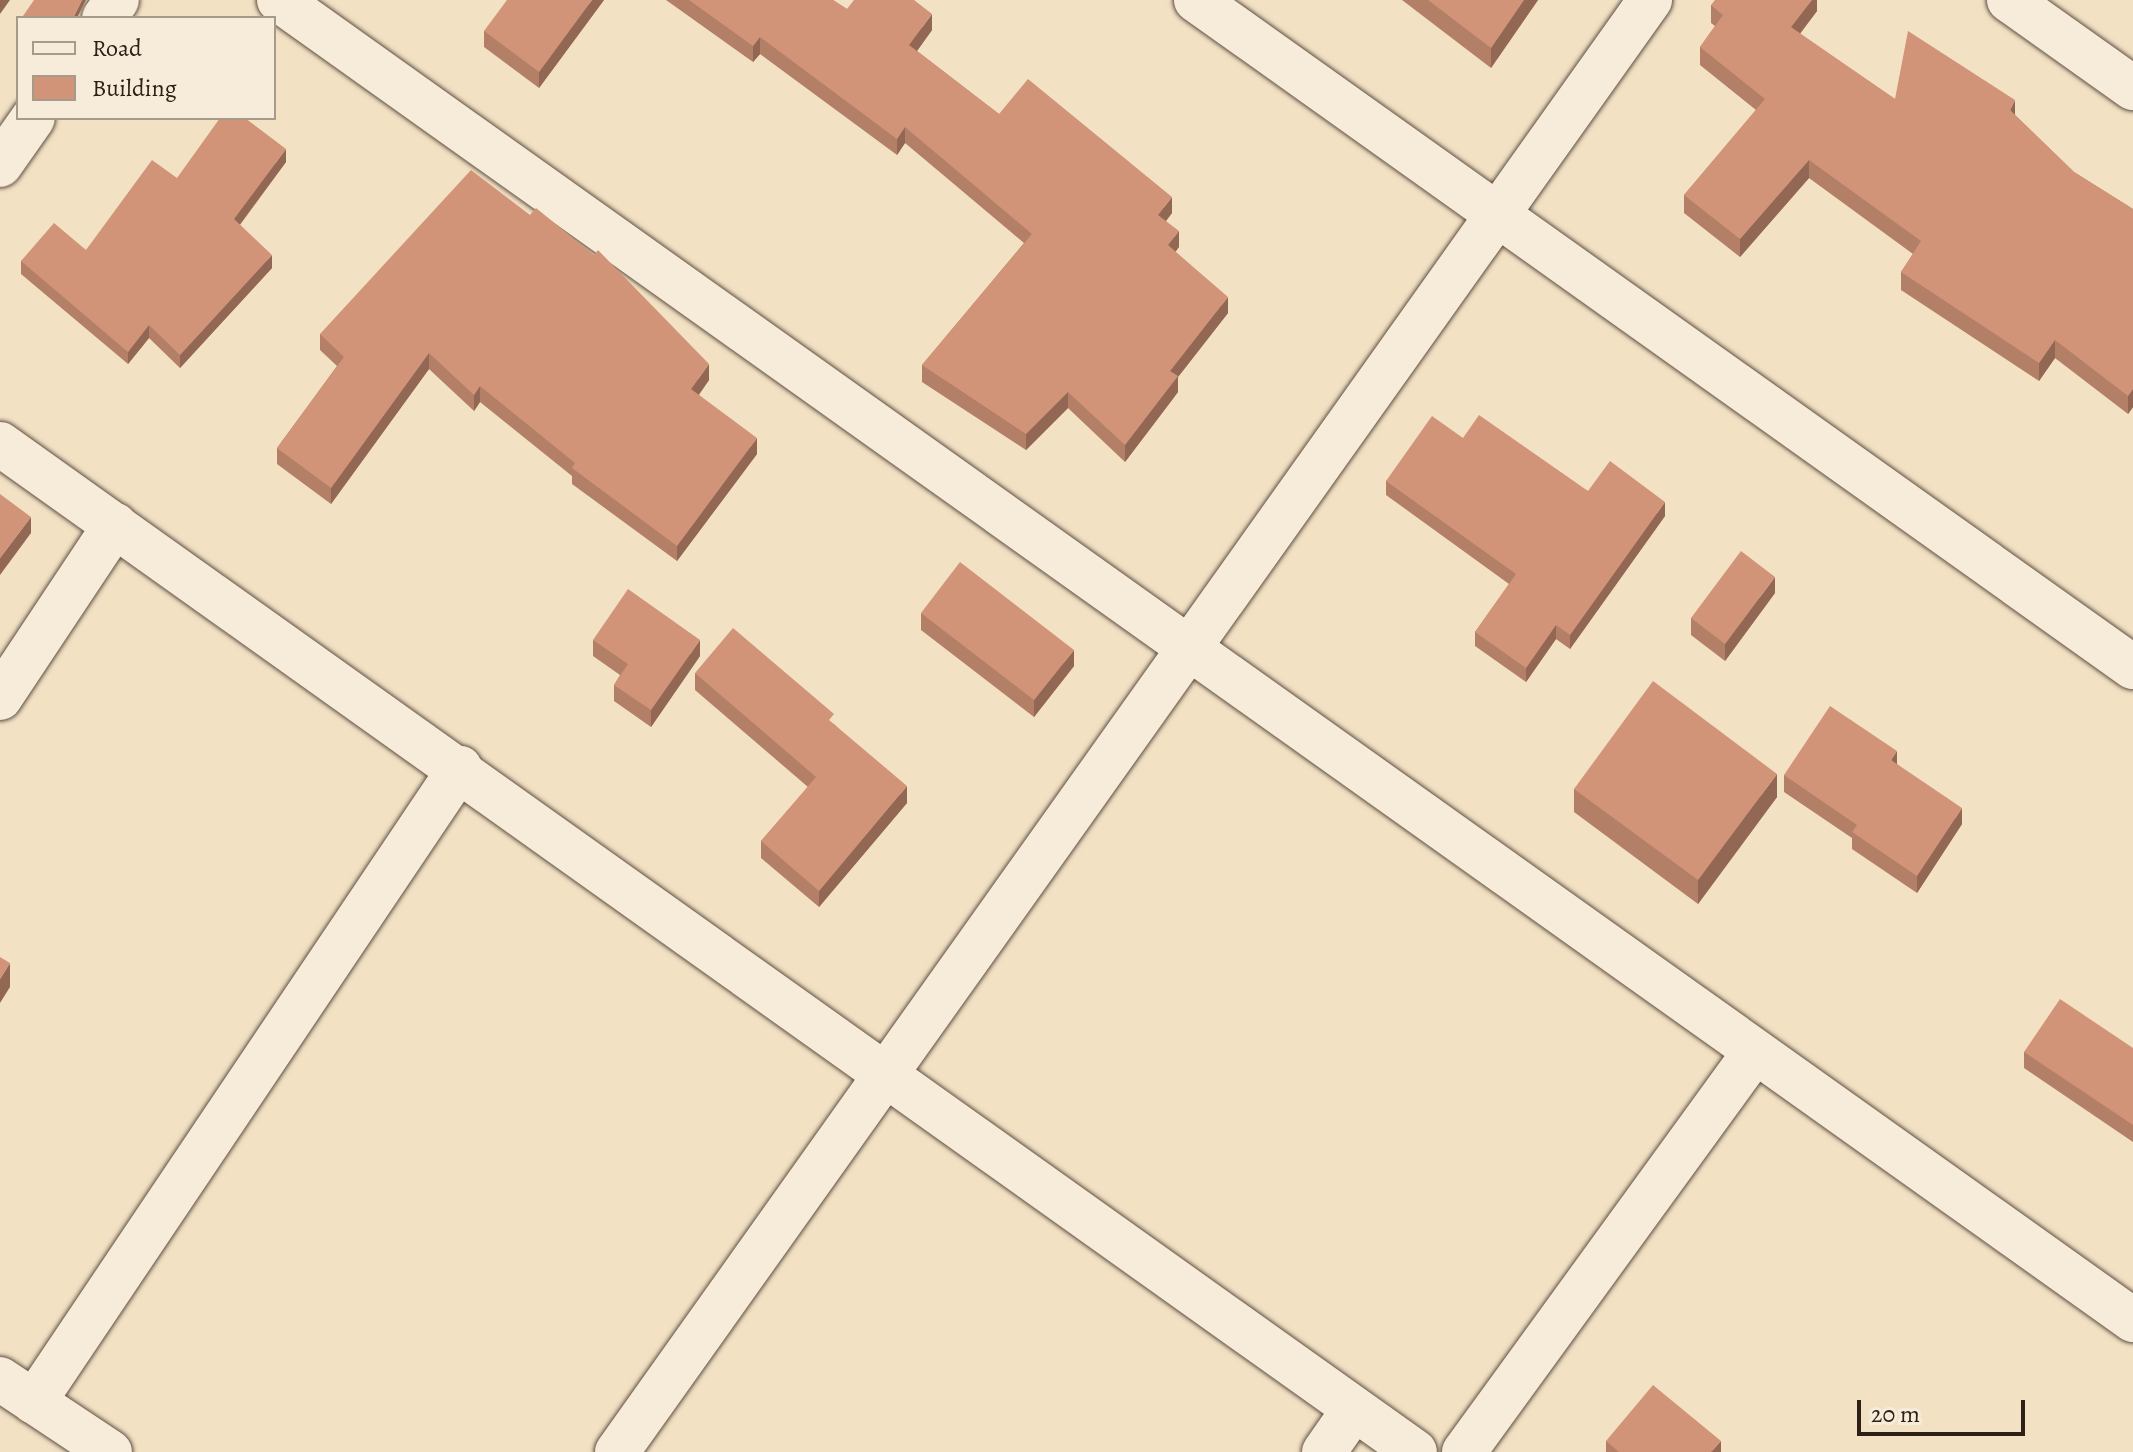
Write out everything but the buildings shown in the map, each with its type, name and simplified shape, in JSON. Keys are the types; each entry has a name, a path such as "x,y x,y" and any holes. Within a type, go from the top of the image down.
{"street":[{"path":"279,0 2133,1320"},
{"path":"1196,0 2133,667"},
{"path":"617,1452 888,1076 1650,0"},
{"path":"2033,7 2133,88"},
{"path":"0,165 32,120"},
{"path":"0,444 460,768 1415,1452"},
{"path":"0,698 115,525"},
{"path":"110,1452 17,1390 460,768"},
{"path":"1464,1452 1755,1052"},
{"path":"1324,1452 1354,1409"}]}
